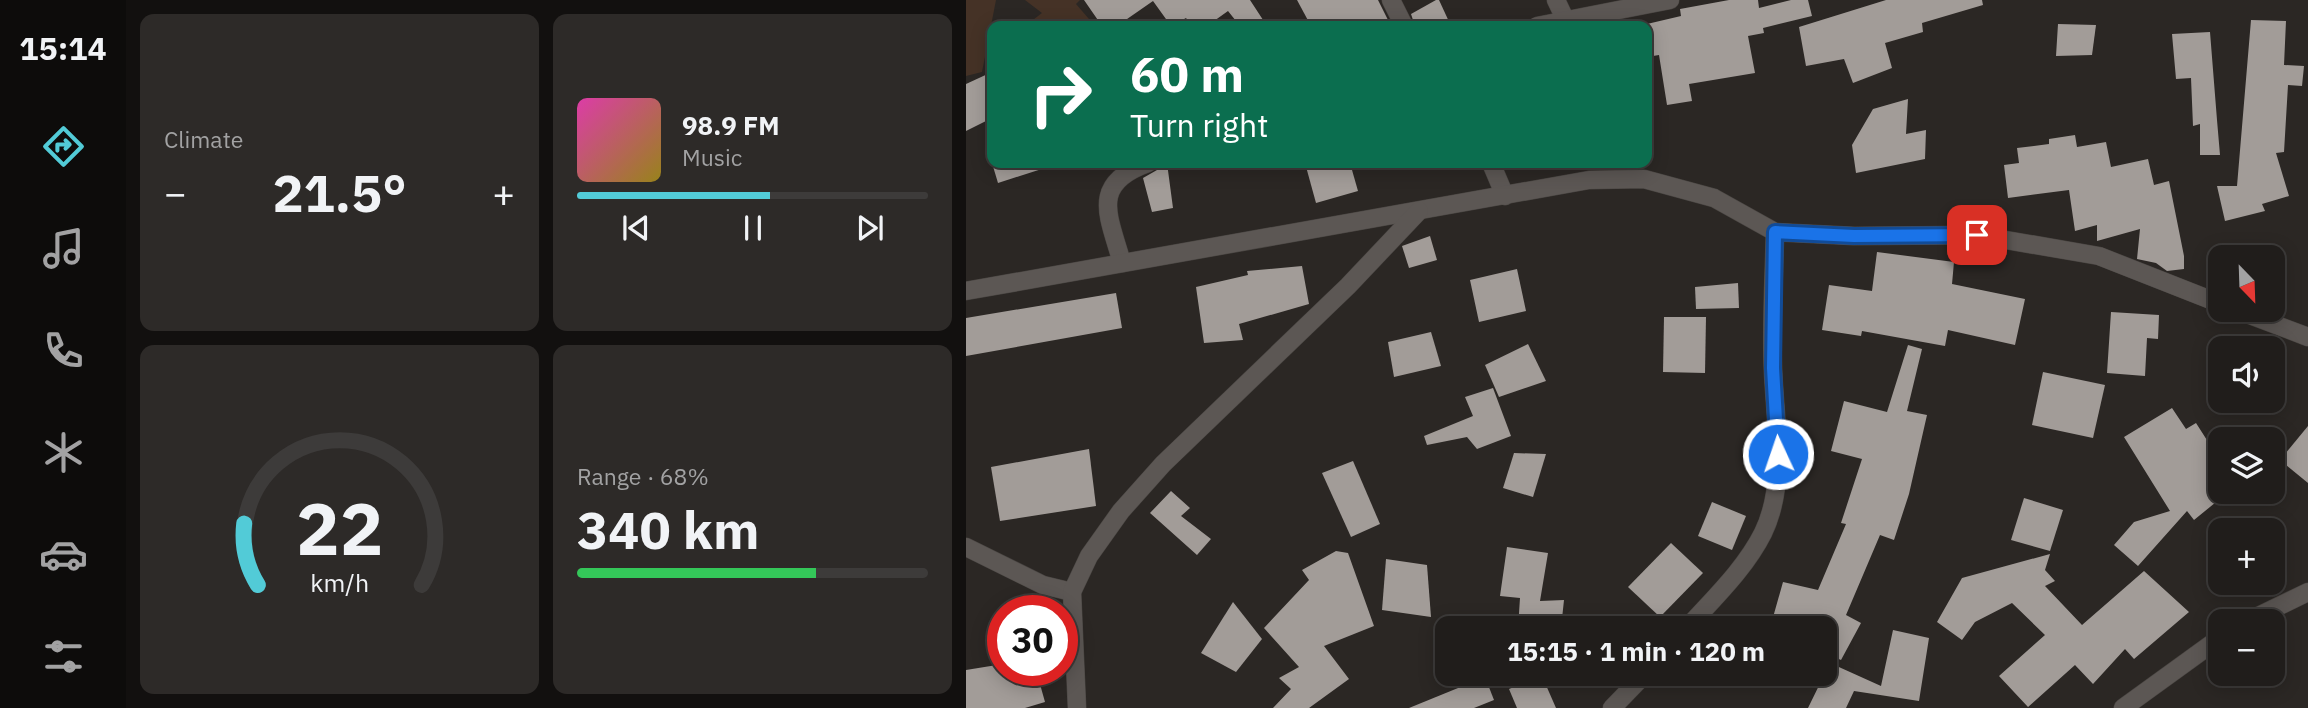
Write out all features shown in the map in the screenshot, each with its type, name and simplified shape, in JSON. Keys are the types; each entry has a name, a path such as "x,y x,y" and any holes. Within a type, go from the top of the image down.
{"street":[{"path":"1391,0 1402,21"},
{"path":"1556,0 1565,19"},
{"path":"1557,21 1670,0"},
{"path":"1122,263 1106,203 1113,186 1128,170 1134,168"},
{"path":"1493,168 1505,196"},
{"path":"966,291 1589,180 1644,178 1714,198 1775,232 1854,236 1977,235 2099,256 2208,298"},
{"path":"1077,708 1072,592 1090,556 1121,511 1163,464 1348,286 1419,211"},
{"path":"1698,616 1733,577 1763,533 1773,503 1778,454 1773,368 1775,232"},
{"path":"2269,322 2308,337"},
{"path":"966,547 1043,585 1072,592"},
{"path":"2273,609 2308,592"},
{"path":"2123,708 2208,646"},
{"path":"1612,708 1633,686"}],"shaded area":[{"path":"966,0 996,0 992,21 987,21 987,46 982,72 966,76"},
{"path":"1025,0 1080,0 1076,4 1091,21 1032,21 1042,13"}],"building":[{"path":"1084,0 1250,0 1264,21 1236,21 1228,11 1214,21 1188,21 1186,18 1167,21 1153,1 1124,21 1099,21"},
{"path":"1297,0 1378,0 1388,21 1308,21"},
{"path":"1439,0 1449,21 1413,21 1411,14"},
{"path":"1729,0 1758,0 1759,8 1791,0 1808,0 1812,16 1763,28 1764,33 1748,36 1755,73 1689,84 1692,101 1667,105 1659,55 1652,56 1652,23 1681,16 1680,9"},
{"path":"1886,0 1982,0 1983,5 1922,23 1923,32 1885,43 1892,68 1853,83 1844,59 1806,66 1799,27"},
{"path":"2251,20 2286,21 2284,65 2304,66 2302,86 2288,85 2284,152 2276,153 2289,196 2262,204 2265,211 2225,221 2217,186 2237,186"},
{"path":"2058,24 2096,25 2092,55 2056,56"},
{"path":"2210,32 2220,155 2200,155 2200,124 2193,126 2191,78 2176,79 2172,34"},
{"path":"987,74 987,120 966,131 966,84"},
{"path":"1908,99 1906,134 1926,130 1925,159 1856,173 1852,145 1873,109"},
{"path":"2075,135 2077,147 2106,142 2111,167 2148,159 2154,185 2169,181 2184,256 2184,269 2167,271 2156,263 2137,259 2140,229 2097,241 2097,225 2075,231 2069,190 2008,198 2004,165 2019,163 2017,148 2049,144 2049,139"},
{"path":"994,168 1045,168 998,183"},
{"path":"1168,168 1173,208 1152,212 1143,178 1157,170"},
{"path":"1306,168 1351,168 1358,191 1316,203"},
{"path":"1430,236 1437,260 1409,268 1402,246"},
{"path":"1877,252 1954,262 1952,284 2025,299 2015,345 1948,330 1945,346 1862,331 1861,336 1822,330 1829,285 1872,291"},
{"path":"1302,266 1309,304 1239,324 1243,340 1204,343 1196,287 1248,275 1247,271"},
{"path":"1517,269 1526,311 1479,322 1470,280"},
{"path":"1738,283 1739,308 1696,309 1695,287"},
{"path":"1116,293 1122,328 966,356 966,318"},
{"path":"2111,312 2159,315 2158,339 2147,338 2145,376 2107,373"},
{"path":"1664,317 1706,317 1705,373 1663,372"},
{"path":"1431,332 1441,366 1394,377 1388,342"},
{"path":"1528,344 1546,381 1499,397 1485,365"},
{"path":"1908,345 1922,349 1907,411 1927,415 1909,494 1894,540 1880,535 1846,615 1861,623 1841,660 1837,658 1837,616 1773,616 1783,582 1818,590 1846,524 1841,523 1862,459 1831,451 1844,401 1887,412"},
{"path":"2043,372 2105,385 2093,438 2032,425"},
{"path":"1493,388 1511,436 1477,449 1467,437 1427,445 1424,436 1473,416 1465,397"},
{"path":"2172,408 2186,429 2196,423 2208,442 2208,504 2214,504 2194,520 2187,511 2138,566 2114,545 2134,522 2170,511 2124,437"},
{"path":"2308,426 2308,483 2285,464 2285,454"},
{"path":"1089,449 1096,506 1000,521 991,467"},
{"path":"1514,453 1546,454 1533,497 1503,488"},
{"path":"1353,461 1380,524 1351,537 1322,473"},
{"path":"1171,491 1190,508 1181,516 1211,539 1197,555 1150,513"},
{"path":"2024,498 2063,510 2050,551 2011,540"},
{"path":"1712,502 1746,516 1732,550 1698,536"},
{"path":"1671,543 1703,573 1661,616 1628,587"},
{"path":"1507,547 1548,553 1540,601 1564,600 1562,616 1519,616 1520,598 1500,596"},
{"path":"1336,551 1348,553 1374,626 1324,646 1349,679 1309,708 1273,708 1291,689 1279,678 1299,667 1264,628 1309,580 1302,570"},
{"path":"2050,554 2045,570 2055,581 2045,586 2082,625 2144,571 2189,612 2134,659 2125,649 2093,684 2075,665 2028,707 1999,676 2045,635 2012,603 1975,622 1962,640 1937,622 1962,578"},
{"path":"1386,559 1427,565 1431,617 1382,610"},
{"path":"1233,602 1262,639 1236,672 1201,653"},
{"path":"1893,630 1929,638 1919,701 1854,691 1846,708 1808,708 1819,686 1837,686 1837,666 1881,686"},
{"path":"987,667 987,686 1040,686 1045,702 1025,708 966,708 966,670"},
{"path":"1463,686 1489,686 1494,700 1474,708 1409,708"},
{"path":"1517,686 1546,686 1556,708 1517,708 1509,689"}],"route":[{"path":"1778,454 1773,368 1775,232 1854,236 1977,235"}]}
